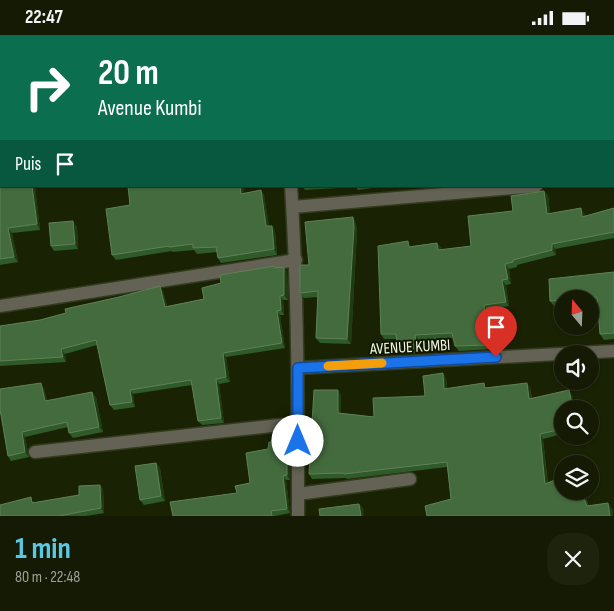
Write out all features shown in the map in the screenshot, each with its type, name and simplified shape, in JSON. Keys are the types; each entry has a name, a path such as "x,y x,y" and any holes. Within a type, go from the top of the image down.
{"street":[{"path":"292,187 296,260 298,368 298,516"},
{"path":"293,207 524,187"},
{"path":"0,306 296,260"},
{"name":"AVENUE KUMBI","path":"298,368 614,351"},
{"path":"35,451 298,423"},
{"path":"298,494 410,479"}],"building":[{"path":"0,187 32,187 37,224 8,228 14,257 0,259"},
{"path":"128,187 240,187 241,194 261,190 266,226 272,226 274,249 218,258 216,247 193,248 193,244 112,255 106,209 130,205"},
{"path":"544,191 547,214 581,208 582,217 614,208 614,232 552,244 552,250 513,260 513,262 505,264 508,279 502,280 506,302 484,305 489,345 455,346 452,333 415,335 417,348 398,349 396,334 381,334 378,246 408,241 409,247 437,243 438,250 471,246 468,216 513,211 511,196"},
{"path":"353,217 347,339 316,338 318,291 300,293 300,265 309,265 305,222"},
{"path":"73,221 75,244 51,246 49,223"},
{"path":"275,266 275,268 284,267 284,295 280,296 281,310 277,311 282,343 223,353 226,377 216,379 221,418 198,421 191,380 130,390 132,402 110,405 96,340 61,349 63,357 0,361 0,326 40,320 66,313 65,309 160,286 165,307 204,299 202,288 221,283 220,275"},
{"path":"614,272 614,333 600,334 599,290 554,290 554,301 550,301 549,279"},
{"path":"443,373 444,389 484,383 485,388 527,383 529,399 569,390 571,400 554,400 554,431 540,434 545,484 554,480 554,500 585,500 587,506 608,503 610,516 427,516 425,506 451,499 447,462 344,474 309,474 314,390 338,390 338,413 374,417 373,398 425,396 423,376"},
{"path":"41,383 45,401 92,392 99,427 69,433 67,422 22,432 25,452 8,456 0,409 0,389"},
{"path":"269,442 287,443 287,475 283,476 287,509 271,511 272,516 173,516 170,502 237,493 235,486 250,483 246,453 268,449"},
{"path":"156,463 161,496 140,500 135,466"},
{"path":"100,485 101,508 59,516 0,516 0,505 31,497 32,503 79,495 79,486"},
{"path":"359,504 361,516 320,516 319,509"}],"slow traffic":[{"path":"328,366 382,363"}],"route":[{"path":"298,441 298,368 496,357"}]}
